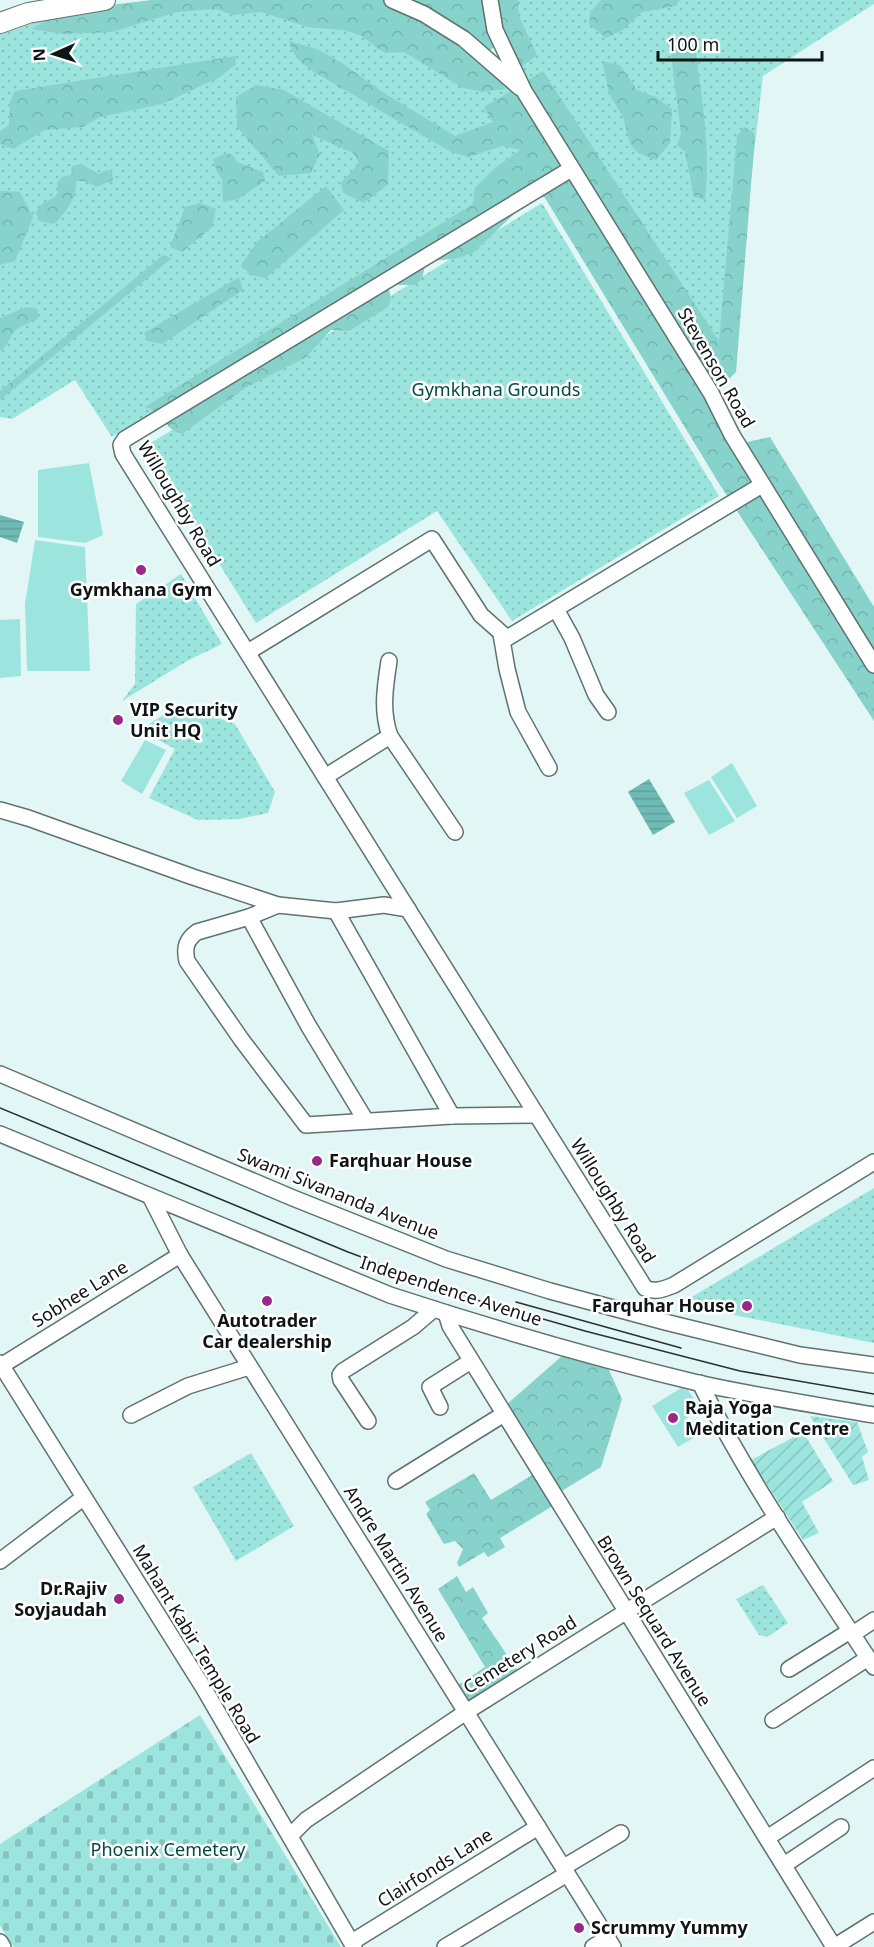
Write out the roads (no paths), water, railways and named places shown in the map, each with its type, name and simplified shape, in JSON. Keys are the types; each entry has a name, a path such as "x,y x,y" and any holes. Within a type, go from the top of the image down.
{"main road":[{"path":"0,23 28,13 105,0"}],"street":[{"name":"Stevenson Road","path":"392,0 424,14 464,39 524,91"},
{"name":"Stevenson Road","path":"490,0 495,30 524,91 711,393 732,435 874,665"},
{"name":"Willoughby Road","path":"571,169 125,439 121,445 123,454 390,884 408,909 645,1288 651,1291 661,1290 674,1285 874,1162"},
{"path":"248,652 432,539 481,615 507,638 762,484"},
{"path":"556,609 572,638 596,695 608,712"},
{"path":"501,634 518,712 549,768"},
{"path":"389,661 384,720 390,736 455,832"},
{"path":"325,777 390,736"},
{"path":"0,810 278,905 336,911 384,905 408,909"},
{"path":"360,909 380,901 387,893 390,884"},
{"path":"278,905 249,917 196,932 185,946 187,961 241,1039 306,1125 452,1116 536,1115"},
{"path":"336,911 452,1116"},
{"path":"249,917 308,1025 366,1121"},
{"name":"Swami Sivananda Avenue","path":"0,1074 293,1198 446,1259 550,1291 669,1323 800,1355 874,1365"},
{"name":"Independence Avenue","path":"0,1134 150,1198 390,1295 530,1338 700,1383 874,1415"},
{"name":"Andre Martin Avenue","path":"150,1198 180,1255 249,1367 610,1942"},
{"name":"Sobhee Lane","path":"1,1364 180,1255"},
{"path":"368,1421 340,1375 440,1311"},
{"name":"Brown Sequard Avenue","path":"440,1311 834,1947"},
{"path":"440,1407 430,1388 471,1361"},
{"name":"Mahant Kabir Temple Road","path":"1,1364 203,1687 353,1945"},
{"path":"131,1415 188,1386 249,1367"},
{"path":"700,1383 777,1517 871,1663 773,1720"},
{"path":"396,1480 504,1414"},
{"path":"0,1561 83,1498"},
{"name":"Cemetery Road","path":"290,1836 306,1820 466,1712 777,1517"},
{"path":"789,1669 874,1620"},
{"path":"767,1838 874,1768"},
{"name":"Clairfonds Lane","path":"353,1945 538,1827"},
{"path":"784,1865 841,1827"},
{"path":"445,1947 566,1871 621,1833"},
{"path":"834,1947 874,1922"},
{"path":"0,1942 3,1947"},
{"path":"592,1947 610,1942"}],"tram line":[{"path":"0,1108 348,1252 480,1301 740,1371 874,1394"},
{"path":"516,1302 681,1348"}],"place":[{"name":"Gymkhana Gym","path":"141,570"},
{"name":"VIP Security Unit HQ","path":"118,720"},
{"name":"Farqhuar House","path":"317,1161"},
{"name":"Autotrader Car dealership","path":"267,1301"},
{"name":"Farquhar House","path":"747,1306"},
{"name":"Raja Yoga Meditation Centre","path":"673,1418"},
{"name":"Dr.Rajiv Soyjaudah","path":"119,1599"},
{"name":"Scrummy Yummy","path":"579,1928"}],"park label":[{"name":"Gymkhana Grounds","path":"496,390"},
{"name":"Phoenix Cemetery","path":"168,1850"}]}
